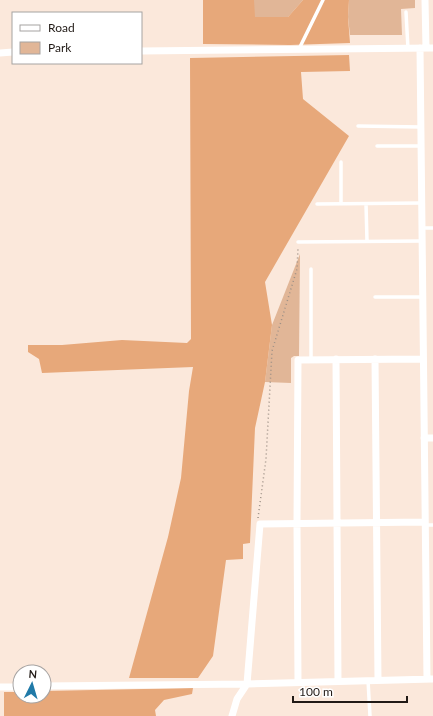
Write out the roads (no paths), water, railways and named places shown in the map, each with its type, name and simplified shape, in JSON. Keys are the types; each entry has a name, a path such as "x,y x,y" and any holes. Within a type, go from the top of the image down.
{"street":[{"path":"52,686 247,684 430,679 424,523 421,203 421,127 426,48 425,0"},
{"path":"142,51 426,48"},
{"path":"0,52 12,52"},
{"path":"376,359 378,680"},
{"path":"298,682 298,360 423,359"},
{"path":"336,360 338,681"},
{"path":"424,438 433,438"},
{"path":"232,716 237,699 247,684 260,524 377,522 424,523"},
{"path":"0,687 12,687"}],"lane":[{"path":"298,50 324,0"},
{"path":"406,12 408,48"},
{"path":"358,126 421,127"},
{"path":"377,146 421,146"},
{"path":"340,162 341,204"},
{"path":"317,204 421,203"},
{"path":"366,204 367,241"},
{"path":"422,228 433,228"},
{"path":"298,242 422,241"},
{"path":"311,269 311,360"},
{"path":"375,297 422,297"},
{"path":"424,523 433,525"},
{"path":"368,680 370,716"}]}
